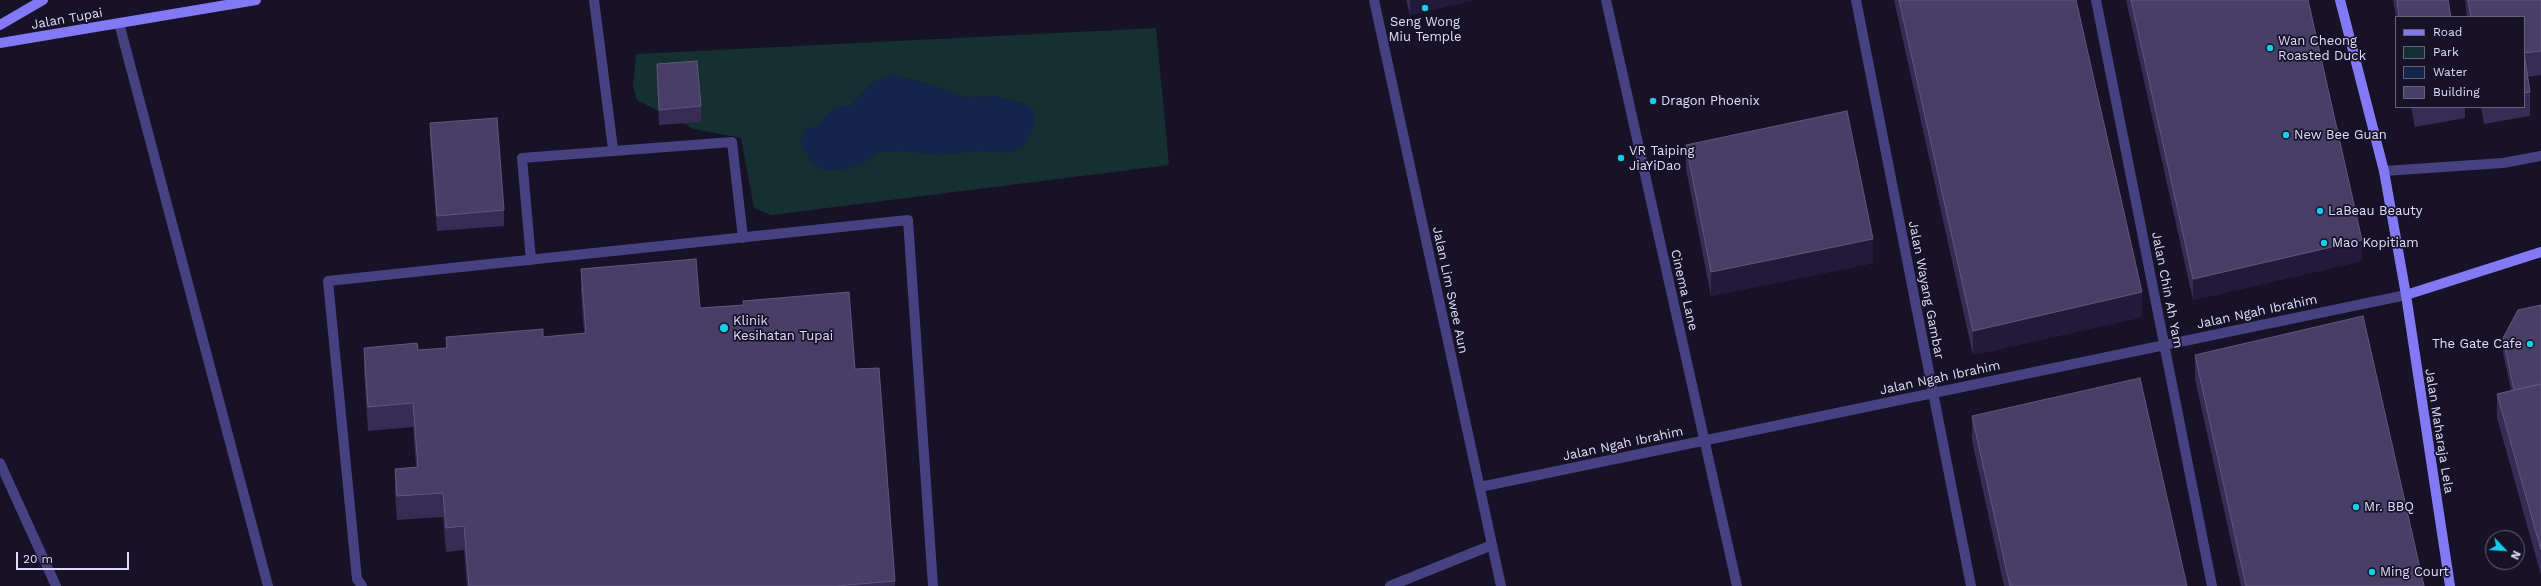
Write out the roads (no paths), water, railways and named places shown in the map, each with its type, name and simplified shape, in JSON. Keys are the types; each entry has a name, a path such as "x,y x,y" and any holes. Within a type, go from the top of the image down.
{"main road":[{"path":"0,25 43,0"},
{"name":"Jalan Tupai","path":"0,43 256,0"},
{"name":"Jalan Maharaja Lela","path":"2340,0 2384,171 2406,295 2450,586"},
{"path":"2406,295 2541,252"}],"street":[{"path":"594,0 613,150"},
{"name":"Jalan Lim Swee Aun","path":"1374,0 1501,586"},
{"name":"Cinema Lane","path":"1606,0 1737,586"},
{"name":"Jalan Wayang Gambar","path":"1856,0 1971,586"},
{"name":"Jalan Chin Ah Yam","path":"2096,0 2212,586"},
{"path":"119,23 268,586"},
{"path":"531,260 522,158 732,142 743,238"},
{"path":"2384,171 2503,163 2541,156"},
{"path":"362,586 357,579 328,281 908,220 932,586"},
{"name":"Jalan Ngah Ibrahim","path":"1480,487 2406,295"},
{"path":"0,463 56,586"},
{"path":"1390,586 1492,545"}],"water":[{"path":"891,75 927,83 964,97 997,96 1025,104 1034,110 1035,124 1025,145 1010,153 983,151 936,155 907,151 879,152 863,164 841,170 824,170 812,163 800,143 805,129 817,126 829,112 840,106 850,106 874,81"}],"place":[{"name":"Seng Wong Miu Temple","path":"1425,8"},
{"name":"Wan Cheong Roasted Duck","path":"2270,48"},
{"name":"Dragon Phoenix","path":"1653,101"},
{"name":"New Bee Guan","path":"2286,135"},
{"name":"VR Taiping JiaYiDao","path":"1621,158"},
{"name":"LaBeau Beauty","path":"2320,211"},
{"name":"Mao Kopitiam","path":"2324,243"},
{"name":"Klinik Kesihatan Tupai","path":"724,328"},
{"name":"The Gate Cafe","path":"2530,344"},
{"name":"Mr. BBQ","path":"2356,507"},
{"name":"Ming Court","path":"2372,572"}]}
